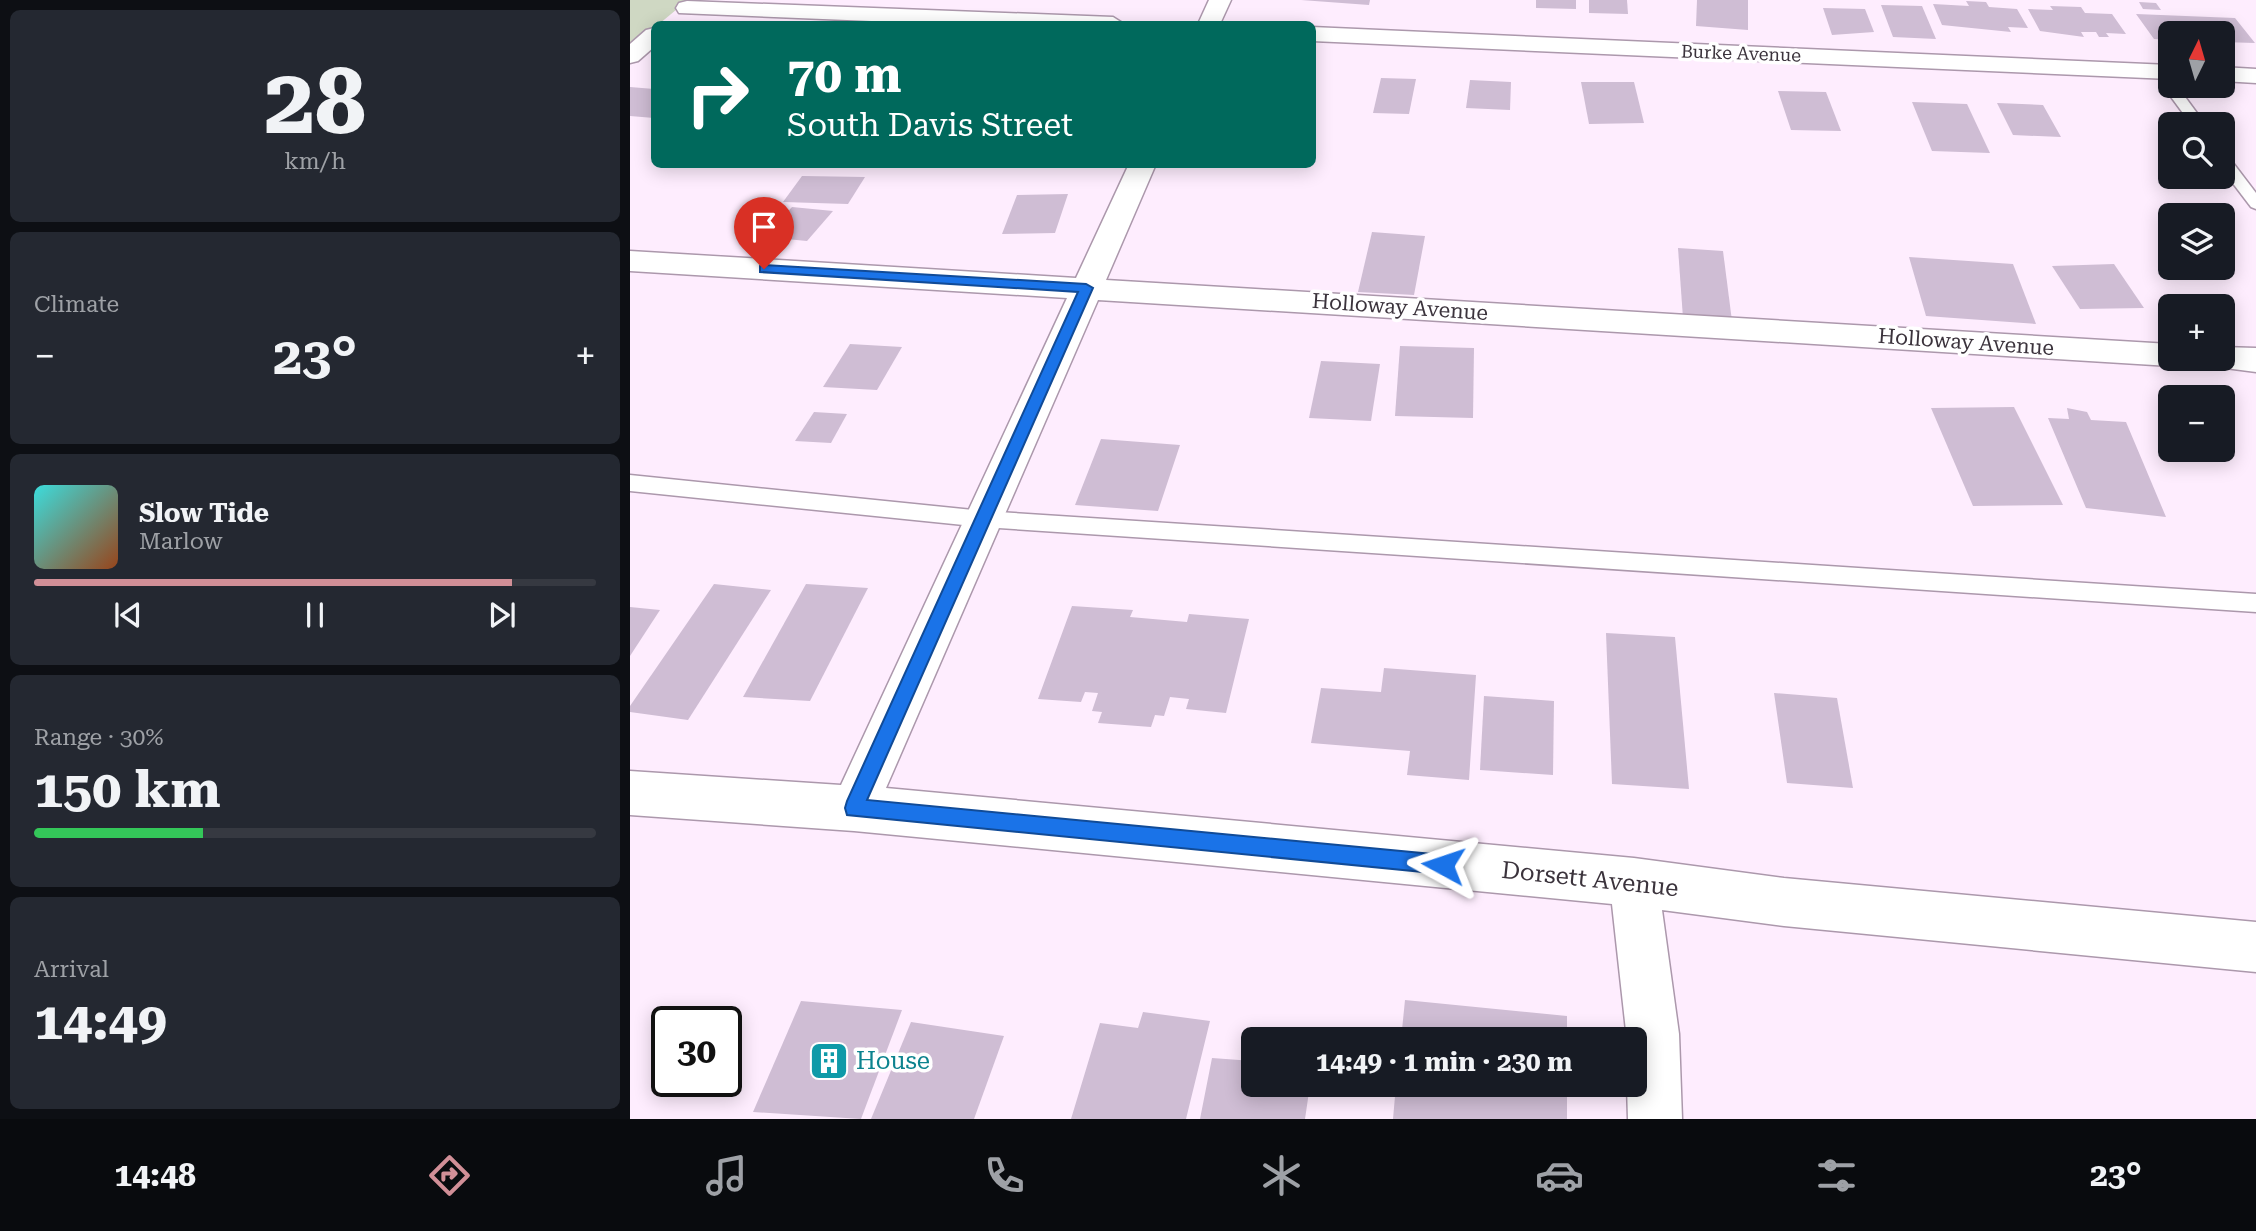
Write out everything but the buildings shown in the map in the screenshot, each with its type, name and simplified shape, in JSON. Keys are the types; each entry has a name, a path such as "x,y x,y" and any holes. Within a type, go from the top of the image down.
{"street":[{"path":"1210,21 1220,0"},
{"path":"671,21 692,4 1051,21"},
{"name":"Burke Avenue","path":"1316,34 2158,78"},
{"path":"630,56 651,38"},
{"path":"2235,75 2256,76"},
{"path":"854,808 1141,168"},
{"name":"Holloway Avenue","path":"630,261 2158,354"},
{"path":"2235,359 2256,360"},
{"name":"Dorsett Avenue","path":"630,793 854,808 1634,882 1784,902 2256,947"},
{"path":"1634,882 1653,1034 1655,1119"}],"lane":[{"path":"2235,176 2256,204"},
{"path":"630,483 983,519 2256,603"}],"green space":[{"path":"630,0 688,0 663,21 651,21 651,31 630,49"}],"place":[{"name":"House","path":"829,1061"}],"route":[{"path":"764,269 1086,288 854,808 923,817 1443,865"}]}
